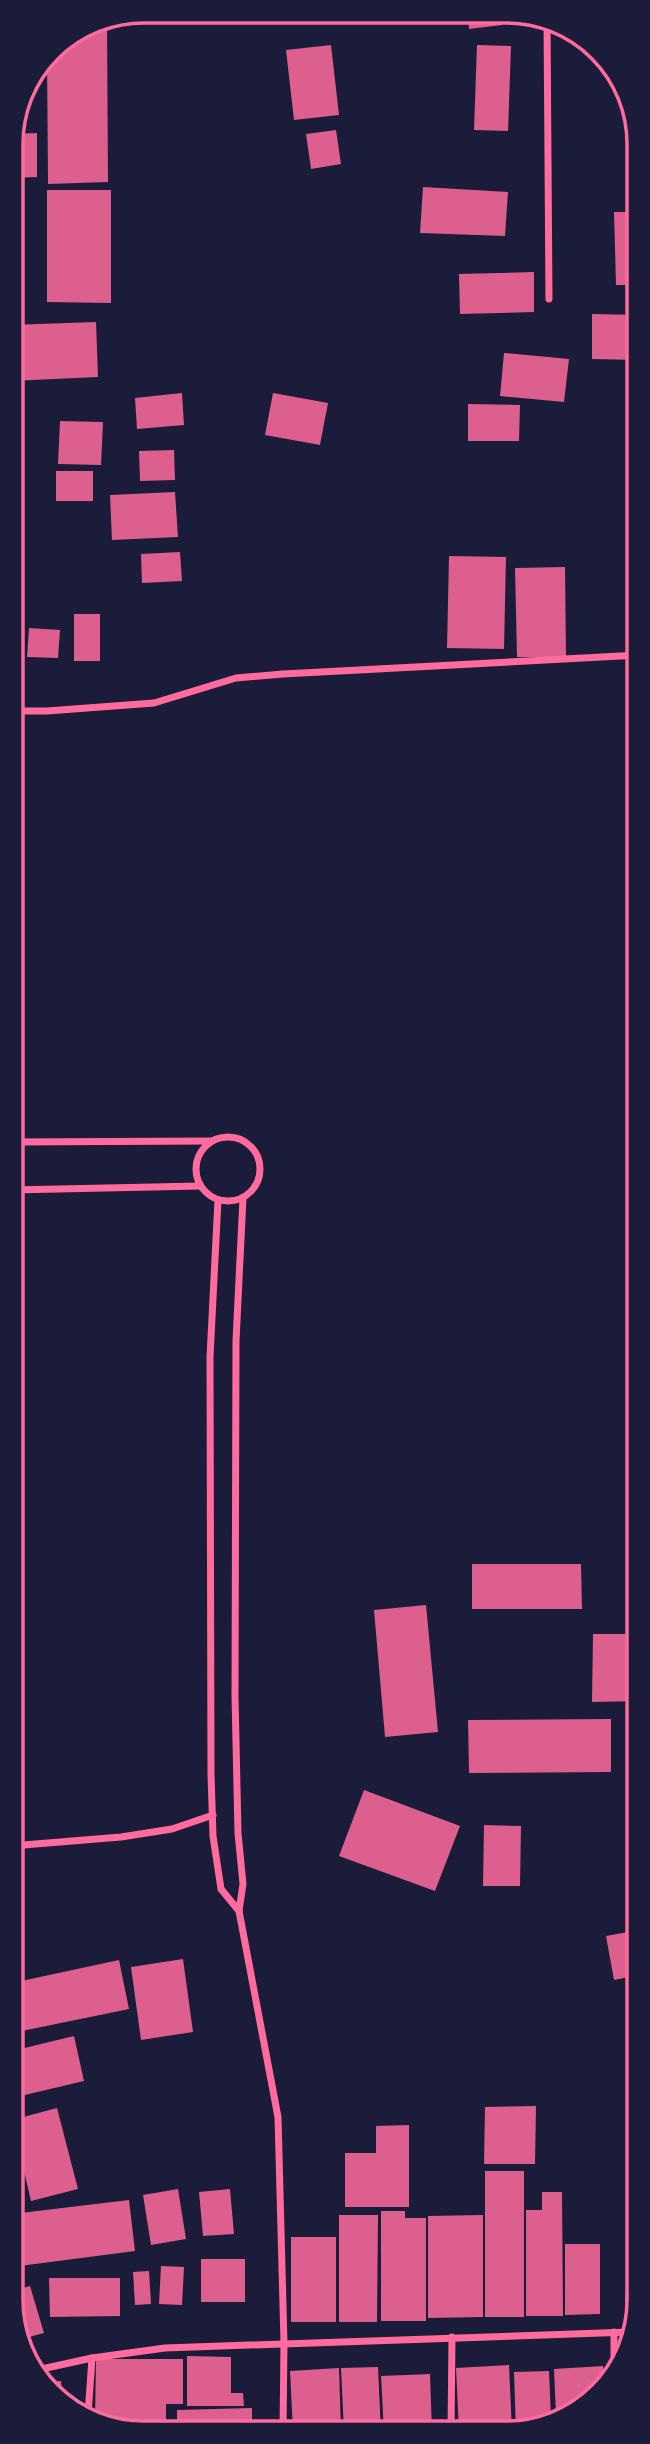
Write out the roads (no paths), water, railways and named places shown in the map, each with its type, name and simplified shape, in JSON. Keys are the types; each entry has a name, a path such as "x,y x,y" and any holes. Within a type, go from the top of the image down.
{"street":[{"path":"547,30 549,299"},
{"path":"23,711 153,703 236,678 627,656"},
{"path":"225,1136 239,1138 250,1144 257,1154 259,1179 243,1198 231,1202 218,1200 208,1195 200,1186 196,1163 201,1150 212,1141 225,1136"},
{"path":"23,1142 212,1141"},
{"path":"23,1190 200,1186"},
{"path":"243,1198 236,1342 235,1710 238,1833 243,1884 239,1911 278,2117 284,2343 283,2421"},
{"path":"218,1200 210,1357 213,1836 221,1889 239,1911"},
{"path":"23,1845 121,1838 173,1829 213,1815"},
{"path":"614,2332 614,2355"},
{"path":"43,2369 92,2358 165,2348 623,2332"},
{"path":"451,2421 452,2337"},
{"path":"88,2408 92,2358"}]}
